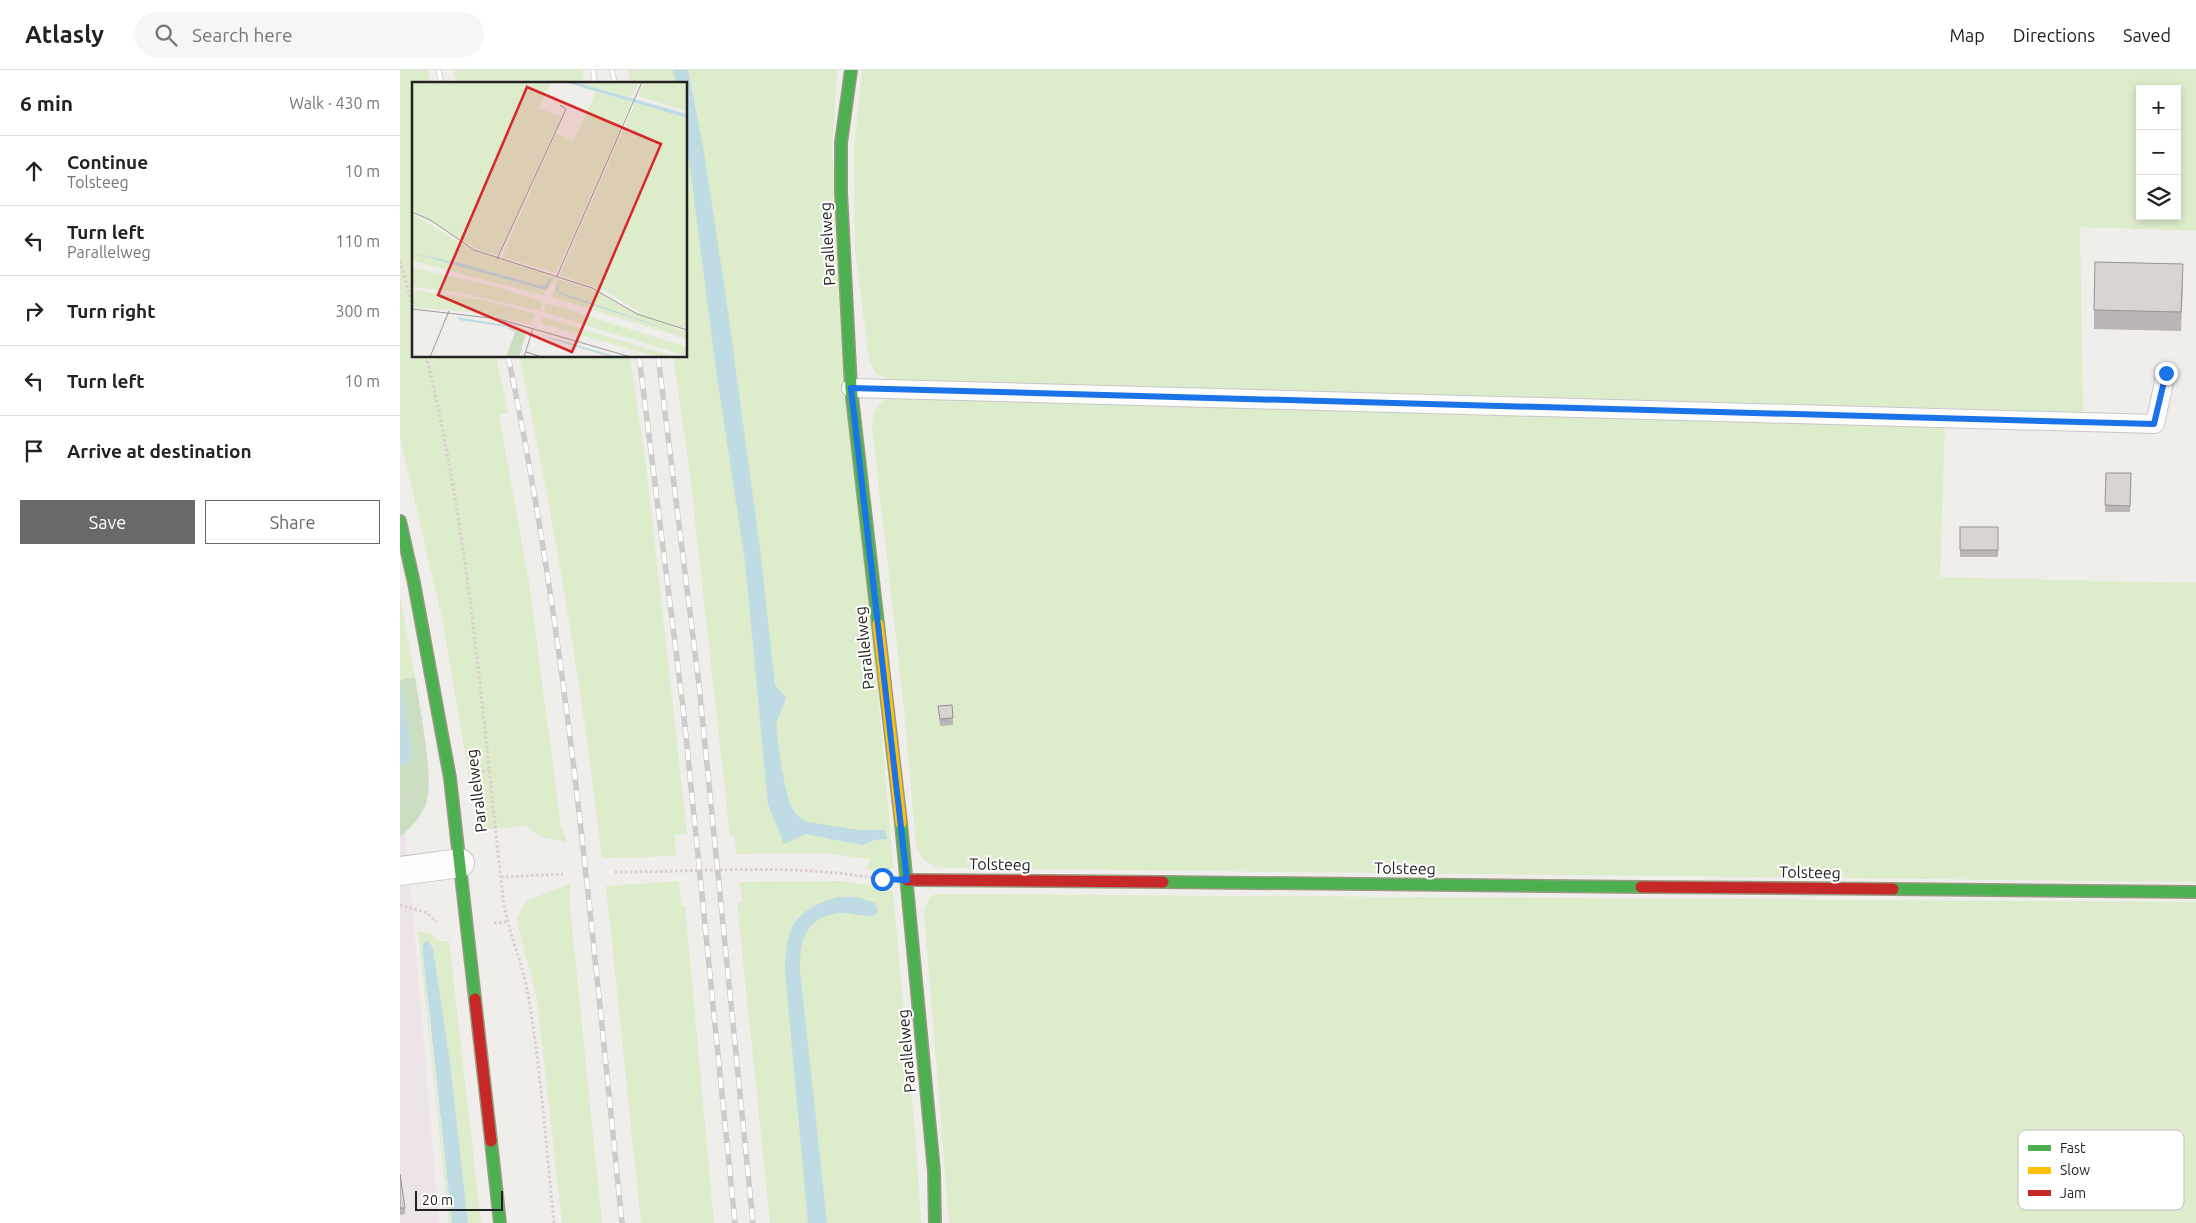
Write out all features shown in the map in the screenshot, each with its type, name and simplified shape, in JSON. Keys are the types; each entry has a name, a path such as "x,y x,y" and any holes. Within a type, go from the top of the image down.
{"street":[{"name":"Parallelweg","path":"851,70 841,143 841,192 851,388 907,880 934,1171 935,1223"},
{"name":"Parallelweg","path":"400,521 414,583 450,778 500,1223"},
{"path":"400,871 460,863"},
{"name":"Tolsteeg","path":"907,880 2196,892"}],"lane":[{"path":"851,388 2154,424 2166,373"}],"path":[{"path":"400,261 412,304"},
{"name":"Parallelweg","path":"426,358 439,409 464,552 501,878 512,939 523,971 529,1002 554,1223"},
{"path":"615,872 795,870 836,872 882,879 907,880"},
{"path":"501,878 563,874"}],"shaded area":[{"path":"400,778 413,916 439,1223 400,1223"}],"green space":[{"path":"400,70 427,70 430,82 412,82 412,358 496,358 508,413 499,415 529,583 561,826 567,843 538,836 526,826 478,830 443,623 400,437"},
{"path":"453,70 582,70 585,82 456,82"},
{"path":"628,70 837,70 832,151 893,867 888,873 867,869 870,859 825,853 736,854 735,836 730,836 689,467 673,358 688,358 688,82 630,82"},
{"path":"862,70 2196,70 2196,231 2080,227 2083,412 892,380 876,374 869,360 855,249 854,148"},
{"path":"519,358 630,358 647,473 687,834 675,835 676,856 602,858 586,732 556,543"},
{"path":"892,396 1945,424 1940,577 2196,583 2196,882 941,868 925,860 916,845 903,699 872,427 873,416 877,407"},
{"path":"400,596 415,677 400,680"},
{"path":"415,677 428,760 428,793 426,804 421,814 400,837 400,680"},
{"path":"679,881 681,906 685,906 714,1223 641,1223 606,886"},
{"path":"840,881 887,887 893,892 916,1144 921,1223 770,1223 737,902 742,902 740,882"},
{"path":"570,883 570,908 602,1223 562,1223 537,999 516,918 527,901"},
{"path":"936,894 2196,902 2196,1223 949,1223 924,911 930,897"},
{"path":"418,932 429,933 439,941 449,941 481,1223 468,1223 450,1063 433,948 423,943 429,1023 452,1223 449,1223"}],"water":[{"path":"673,70 688,70 704,152 727,305 761,557 775,685 786,698 776,724 782,771 789,802 800,818 808,822 859,830 885,830 887,839 874,840 863,845 805,834 784,844 768,804 745,561 717,377 688,152 688,82 676,82"},
{"path":"400,680 412,755 409,763 403,765 400,765"},
{"path":"838,897 857,897 875,903 878,912 873,916 838,913 827,916 811,926 806,932 803,941 800,970 827,1223 808,1223 785,970 786,954 791,931 803,914 823,902"},
{"path":"428,941 433,948 450,1063 468,1223 452,1223 423,954 423,943"}],"building":[{"path":"2095,262 2183,264 2181,312 2094,310"},
{"path":"2106,473 2131,473 2130,506 2105,505"},
{"path":"1960,527 1998,527 1998,550 1960,550"},
{"path":"952,705 953,718 940,719 938,706"},
{"path":"400,1174 405,1208 400,1208"}],"railway":[{"path":"438,70 441,82"},
{"path":"593,70 595,82"},
{"path":"612,70 615,82"},
{"path":"508,358 529,463 563,680 589,897 622,1223"},
{"path":"639,358 683,707 735,1223"},
{"path":"658,358 699,685 753,1223"}],"traffic: fast":[{"path":"851,70 841,143 841,192 851,388 878,624"},
{"path":"400,521 414,583 450,778 475,999"},
{"path":"901,823 934,1171 935,1223"},
{"path":"1163,882 1641,887"},
{"path":"1893,889 2196,892"},
{"path":"491,1141 500,1223"}],"traffic: slow":[{"path":"878,624 901,823"}],"traffic: jam":[{"path":"907,880 1163,882"},
{"path":"1641,887 1893,889"},
{"path":"475,999 491,1141"}],"route":[{"path":"882,879 907,880 851,388 2154,424 2166,373"}]}
